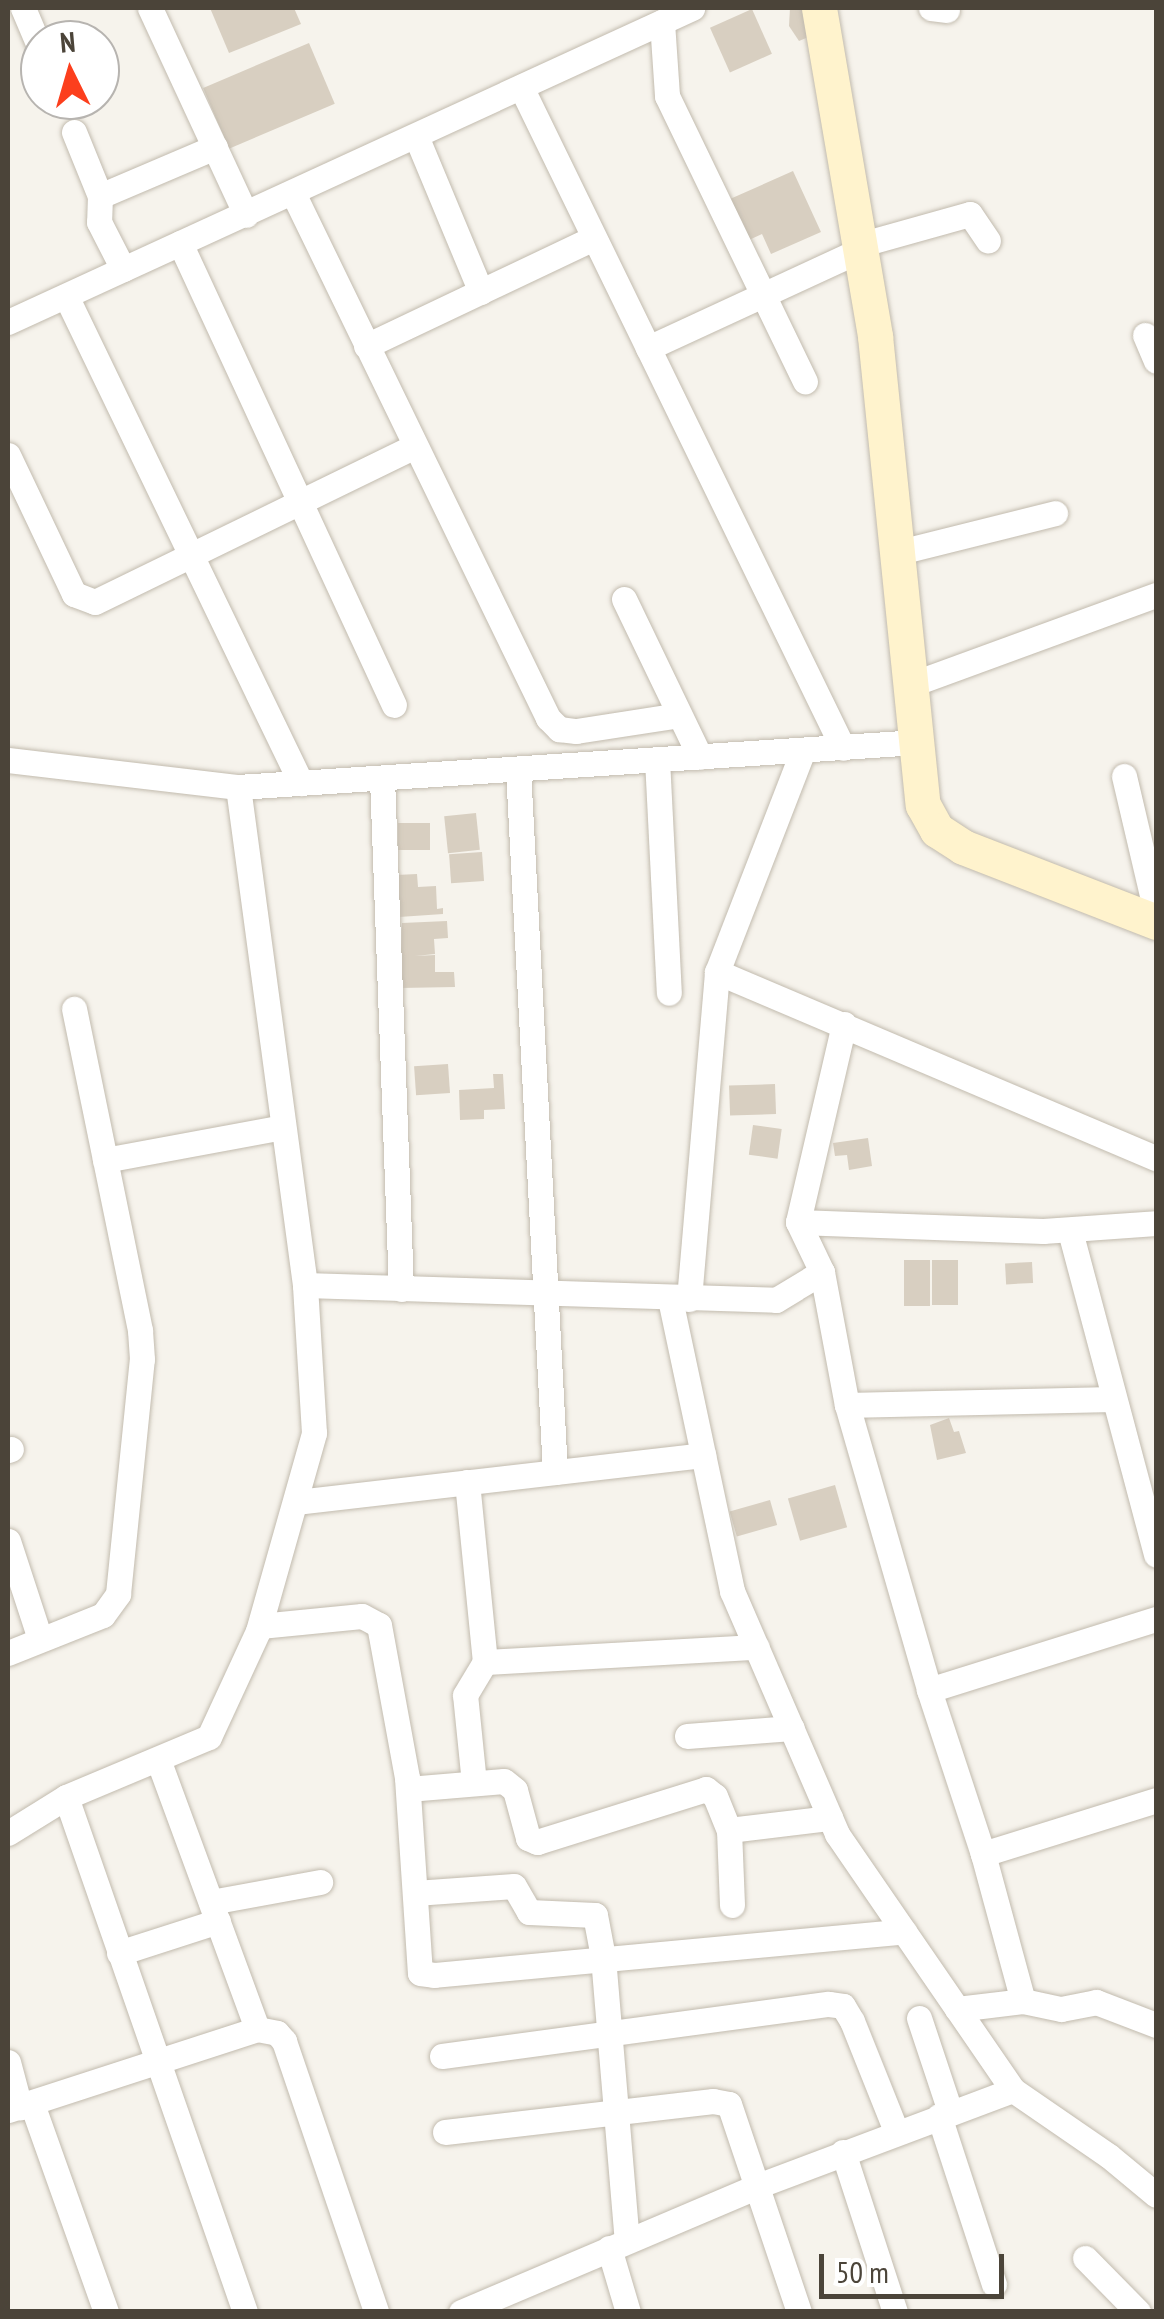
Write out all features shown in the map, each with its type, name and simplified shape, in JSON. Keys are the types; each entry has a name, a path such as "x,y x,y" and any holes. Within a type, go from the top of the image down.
{"street":[{"path":"150,8 246,215"},
{"path":"8,322 692,8"},
{"path":"819,8 874,336 923,805 937,830 963,847 1156,922"},
{"path":"662,22 667,96 805,381"},
{"path":"521,87 842,748"},
{"path":"74,132 100,196 99,222 123,269"},
{"path":"416,136 481,292"},
{"path":"100,196 214,147"},
{"path":"293,193 548,718 559,729 576,731 679,714"},
{"path":"648,348 859,248 970,214 988,240"},
{"path":"366,346 592,238"},
{"path":"180,243 394,705"},
{"path":"66,296 301,784"},
{"path":"1144,336 1156,361"},
{"path":"8,455 74,594 84,601 105,599 415,446"},
{"path":"895,554 1055,513"},
{"path":"908,686 1156,595"},
{"path":"624,599 700,757"},
{"path":"8,760 238,787 917,742"},
{"path":"803,750 717,972 679,1299 703,1454 732,1592 830,1818 1013,2090 1109,2156 1156,2195"},
{"path":"657,759 669,993"},
{"path":"518,769 555,1472"},
{"path":"1124,776 1156,912"},
{"path":"382,778 400,1289"},
{"path":"8,1833 66,1797 159,1762 209,1737 260,1626 314,1433 304,1285 238,787"},
{"path":"717,972 1156,1158"},
{"path":"8,1654 103,1615 118,1594 142,1359 74,1009"},
{"path":"844,1024 798,1222 822,1272 848,1405 929,1690 983,1854 1022,2001"},
{"path":"105,1160 283,1127"},
{"path":"798,1222 1070,1231 1156,1223"},
{"path":"1070,1231 1156,1556"},
{"path":"304,1285 776,1300 822,1272"},
{"path":"848,1405 1112,1400"},
{"path":"297,1502 703,1454"},
{"path":"467,1482 485,1662 465,1694 474,1783"},
{"path":"8,1541 40,1639"},
{"path":"260,1626 362,1616 378,1625 408,1789 420,1973 434,1975 904,1931"},
{"path":"929,1690 1156,1619"},
{"path":"485,1662 756,1647"},
{"path":"687,1736 792,1728"},
{"path":"159,1762 258,2028"},
{"path":"408,1789 511,1784 528,1838 537,1842 706,1790 716,1796 729,1830 732,1905"},
{"path":"66,1797 244,2312"},
{"path":"983,1854 1156,1800"},
{"path":"729,1830 830,1818"},
{"path":"120,1953 214,1911 320,1882"},
{"path":"415,1894 514,1886 529,1912 595,1915 604,1957 616,2113 618,2244 628,2312"},
{"path":"957,2009 1022,2001 1061,2009 1096,2002 1156,2024"},
{"path":"442,2056 829,2004 843,2006 896,2131"},
{"path":"919,2018 994,2284"},
{"path":"20,2107 258,2028 268,2029 284,2041 376,2312"},
{"path":"8,2062 20,2107 106,2312"},
{"path":"460,2312 760,2185 1013,2090"},
{"path":"445,2132 713,2100 729,2104 760,2185 799,2312"},
{"path":"843,2152 895,2312"},
{"path":"1084,2258 1138,2312"}],"building":[{"path":"210,8 294,8 301,24 229,53"},
{"path":"790,8 813,8 818,33 799,41 789,26"},
{"path":"752,9 772,54 730,72 710,28"},
{"path":"309,43 335,104 229,149 203,88"},
{"path":"793,171 821,232 771,254 762,234 749,240 730,199"},
{"path":"476,813 480,850 448,853 444,816"},
{"path":"398,823 430,823 430,850 398,850"},
{"path":"482,852 484,881 451,883 449,854"},
{"path":"417,874 418,887 436,886 437,909 443,908 443,914 399,917 396,875"},
{"path":"447,921 448,938 434,939 435,954 415,956 435,955 435,972 454,972 455,987 400,988 402,923"},
{"path":"448,1064 450,1093 416,1095 414,1066"},
{"path":"493,1074 503,1074 505,1109 484,1110 484,1119 460,1120 459,1090 494,1088"},
{"path":"775,1084 776,1114 730,1116 729,1086"},
{"path":"753,1125 782,1129 778,1159 749,1155"},
{"path":"868,1138 872,1166 849,1170 847,1155 835,1156 833,1143"},
{"path":"904,1260 930,1260 930,1306 904,1306"},
{"path":"932,1260 958,1260 958,1305 932,1305"},
{"path":"1032,1262 1033,1283 1006,1284 1005,1263"},
{"path":"949,1418 954,1432 959,1431 966,1453 937,1460 930,1425"},
{"path":"835,1485 847,1527 800,1541 788,1499"},
{"path":"770,1500 777,1525 737,1537 730,1512"}]}
